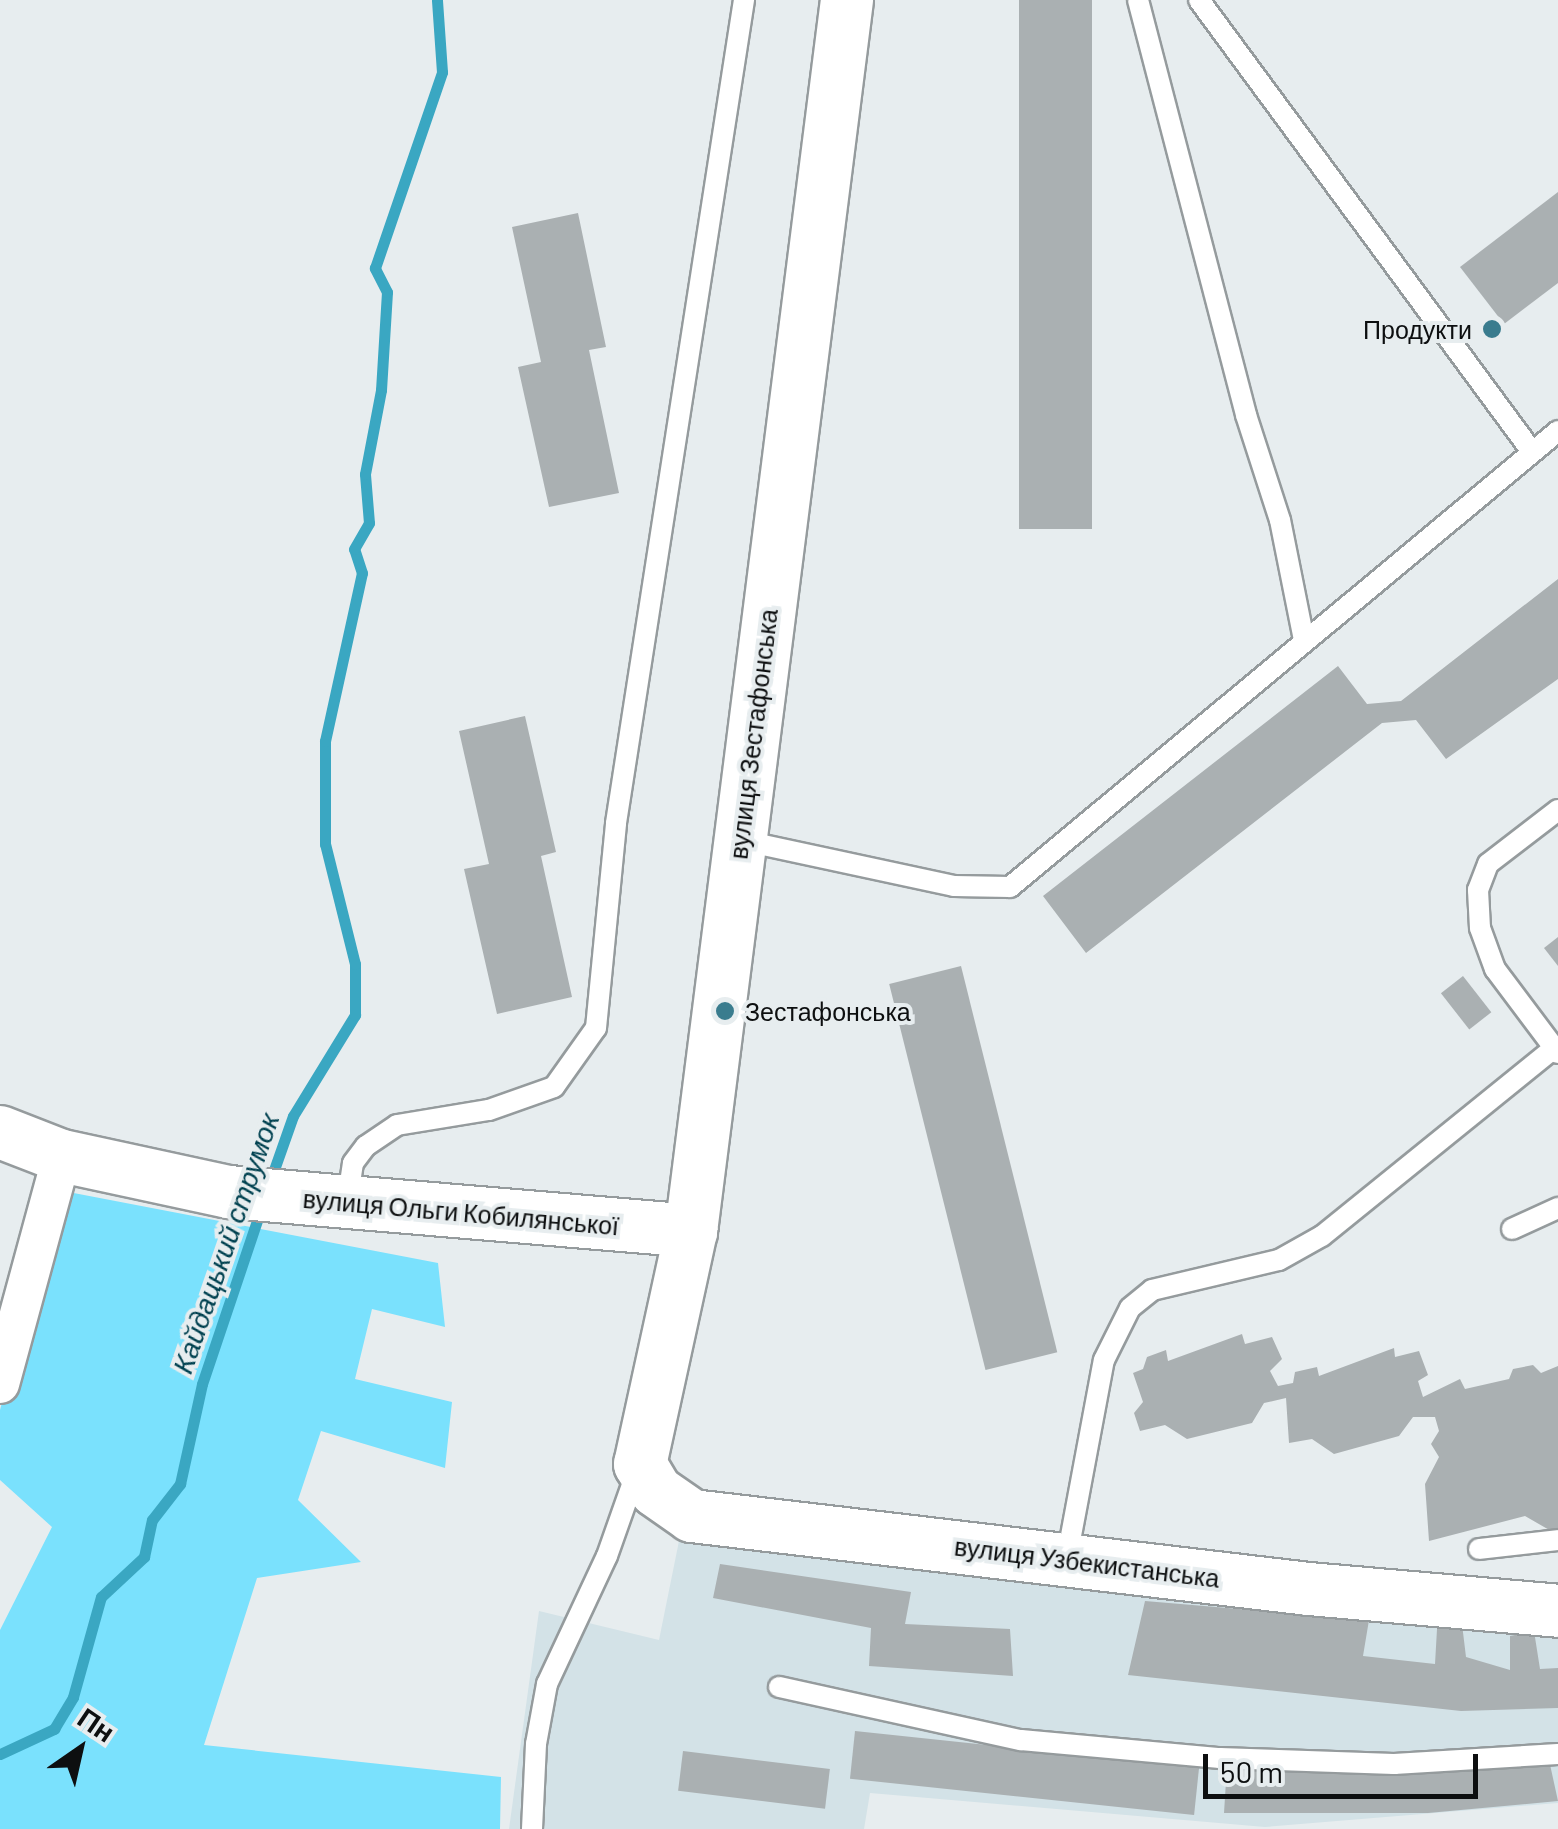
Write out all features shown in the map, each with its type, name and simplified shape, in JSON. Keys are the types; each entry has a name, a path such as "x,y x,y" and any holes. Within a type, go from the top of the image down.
{"street":[{"name":"вулиця Зестафонська","path":"640,1464 691,1231 847,0"},
{"name":"вулиця Ольги Кобилянської","path":"0,1132 62,1156 229,1192 691,1231"},
{"path":"0,1384 62,1156"},
{"name":"вулиця Узбекистанська","path":"640,1464 656,1492 692,1516 1344,1593 1558,1610"}],"lane":[{"path":"329,1202 366,1146 397,1125 489,1110 554,1087 596,1028 616,823 744,0"},
{"path":"1138,0 1280,520 1304,640"},
{"path":"1199,0 1530,449"},
{"path":"739,840 954,886 1010,887 1530,449 1558,431"},
{"path":"1066,1558 1104,1360 1130,1308 1152,1290 1279,1260 1322,1236 1555,1051 1494,969 1480,928 1478,890 1488,864 1558,810"},
{"path":"1512,1230 1558,1208"},
{"path":"532,1829 536,1744 548,1684 608,1556 640,1464"},
{"path":"1479,1549 1558,1540"},
{"path":"779,1687 1021,1740 1220,1758 1394,1764 1558,1754"}],"shaded area":[{"path":"58,1190 438,1263 445,1327 372,1309 355,1379 452,1402 445,1468 321,1431 298,1500 361,1562 257,1578 204,1745 501,1777 500,1829 0,1829 0,1630 52,1527 0,1480 0,1410"},
{"path":"681,1531 1558,1629 1558,1803 1265,1827 870,1793 864,1829 509,1829 539,1611 659,1640"}],"building":[{"path":"1019,0 1092,0 1092,529 1019,529"},
{"path":"1558,192 1558,283 1504,324 1460,267"},
{"path":"578,213 606,347 589,350 619,493 549,507 518,367 541,362 512,227"},
{"path":"1558,579 1558,679 1446,759 1416,720 1382,723 1086,953 1043,896 1338,666 1367,704 1401,701"},
{"path":"525,716 556,852 541,856 572,997 497,1014 464,869 489,864 459,731"},
{"path":"1558,937 1558,966 1544,948"},
{"path":"961,966 1057,1352 985,1370 889,984"},
{"path":"1463,976 1491,1012 1469,1029 1441,993"},
{"path":"1242,1334 1245,1344 1272,1337 1282,1359 1270,1371 1278,1386 1293,1383 1295,1372 1317,1367 1319,1376 1394,1348 1395,1357 1419,1351 1428,1375 1418,1381 1423,1397 1460,1379 1465,1389 1509,1379 1513,1369 1533,1365 1541,1373 1558,1366 1558,1535 1525,1516 1429,1541 1425,1484 1439,1457 1431,1444 1439,1431 1435,1417 1413,1417 1399,1436 1334,1454 1312,1439 1289,1443 1286,1398 1264,1403 1252,1423 1187,1439 1165,1425 1140,1431 1134,1413 1143,1402 1133,1373 1143,1369 1147,1357 1166,1350 1168,1361"},
{"path":"720,1564 911,1592 905,1624 1010,1629 1013,1676 869,1666 871,1628 713,1598"},
{"path":"1145,1601 1369,1620 1363,1656 1435,1664 1437,1629 1462,1624 1466,1657 1510,1670 1510,1636 1534,1631 1540,1669 1558,1668 1558,1708 1461,1711 1128,1675"},
{"path":"855,1731 1199,1767 1194,1815 850,1779"},
{"path":"683,1751 830,1769 825,1809 678,1791"},
{"path":"1549,1760 1558,1801 1428,1813 1224,1813 1227,1765"}],"waterway":[{"name":"Кайдацький струмок","path":"269,1184 293,1116 355,1015 355,964 325,844 325,741 362,573 354,549 369,523 365,474 381,390 387,292 375,268 442,72 437,0"},
{"name":"Кайдацький струмок","path":"0,1754 54,1729 73,1697 101,1597 144,1557 152,1520 180,1484 202,1384 262,1206"}],"place":[{"name":"Продукти","path":"1492,329"},
{"name":"Зестафонська","path":"725,1011"}]}
